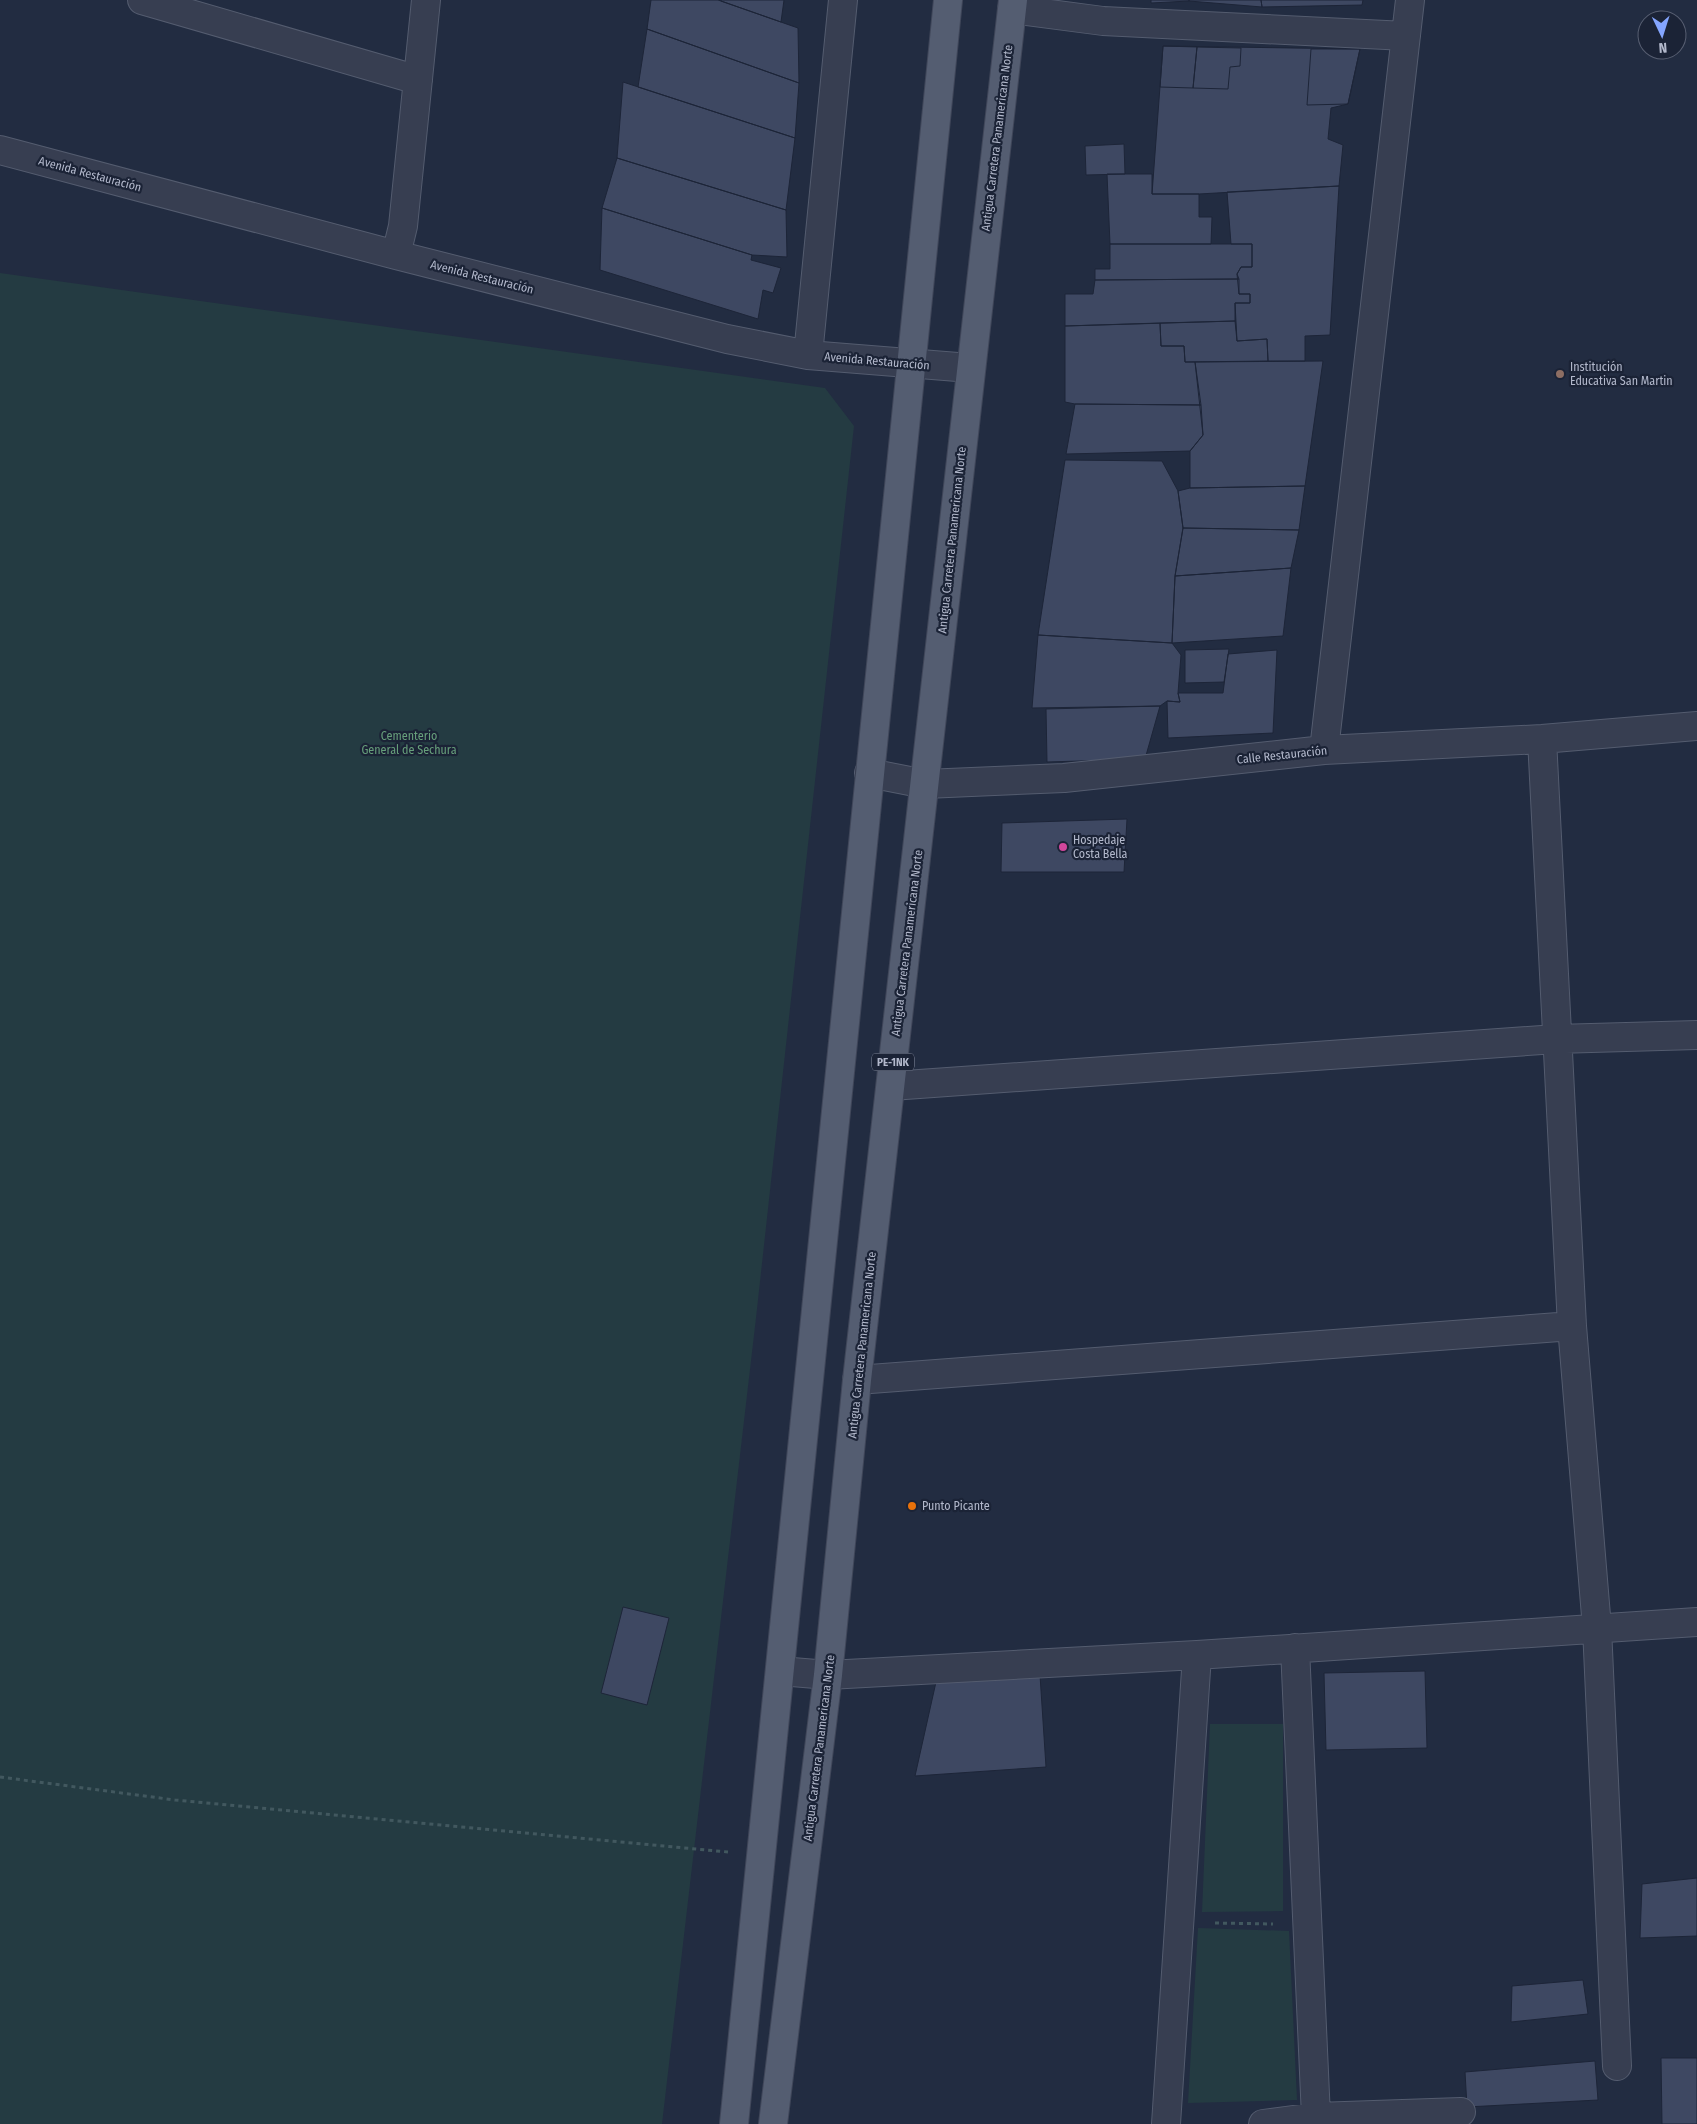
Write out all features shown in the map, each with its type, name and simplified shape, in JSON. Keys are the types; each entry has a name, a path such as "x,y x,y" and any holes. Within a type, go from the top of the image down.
{"main road":[{"path":"734,2124 948,0"},
{"name":"Antigua Carretera Panamericana Norte","path":"773,2124 828,1675 857,1380 970,368 1013,5"}],"street":[{"path":"142,0 418,80"},
{"path":"396,255 403,226 426,0"},
{"path":"808,355 843,0"},
{"path":"1324,750 1410,0"},
{"path":"1013,5 1103,21 1406,36"},
{"name":"Avenida Restauración","path":"0,150 396,255 727,339 808,355 910,365 970,368"},
{"name":"Calle Restauración","path":"869,774 925,784 1064,778 1324,750 1542,739 1697,726"},
{"path":"1542,739 1572,1326 1597,1628 1618,2066"},
{"path":"891,1086 1556,1039 1697,1034"},
{"path":"857,1380 1572,1326"},
{"path":"780,1671 828,1675 1197,1655 1697,1622"},
{"path":"1295,1648 1316,2117"},
{"path":"1166,2124 1197,1655"},
{"path":"1263,2124 1316,2117 1461,2112"}],"path":[{"path":"0,1777 175,1800 761,1856"},
{"path":"1179,1922 1307,1924"}],"green space":[{"name":"Cementerio General de Sechura","path":"0,273 825,388 854,426 756,1318 662,2124 0,2124"},
{"path":"1210,1724 1283,1724 1283,1911 1202,1912"},
{"path":"1198,1928 1289,1931 1297,2100 1188,2103"}],"building":[{"path":"651,0 718,0 798,28 799,83 647,29"},
{"path":"721,0 784,0 781,22 721,1"},
{"path":"1151,0 1189,0 1189,1 1151,3"},
{"path":"1261,0 1262,7 1189,1"},
{"path":"1261,0 1363,0 1362,5 1262,7"},
{"path":"647,29 799,83 795,138 638,87"},
{"path":"1163,46 1360,49 1348,104 1331,108 1328,139 1343,145 1339,186 1199,194 1152,194"},
{"path":"1163,46 1197,47 1193,88 1160,87"},
{"path":"1197,47 1241,48 1240,66 1230,67 1228,89 1193,88"},
{"path":"1311,49 1360,49 1348,104 1307,105"},
{"path":"623,82 795,138 786,210 617,158"},
{"path":"1124,144 1125,174 1086,175 1085,146"},
{"path":"617,158 786,210 787,257 752,255 602,208"},
{"path":"1107,174 1152,174 1152,194 1199,194 1199,217 1212,217 1211,244 1110,244"},
{"path":"1339,186 1330,335 1305,336 1305,361 1268,361 1267,339 1237,341 1235,303 1250,303 1250,294 1239,294 1237,274 1241,267 1252,267 1252,244 1231,244 1227,192"},
{"path":"602,208 752,255 751,260 781,268 773,293 763,290 758,319 600,270"},
{"path":"1110,244 1252,244 1252,267 1241,267 1237,274 1239,279 1095,280 1095,269 1110,269"},
{"path":"1239,279 1239,294 1250,294 1250,303 1235,303 1235,321 1065,326 1065,294 1093,294 1095,280"},
{"path":"1235,321 1237,341 1267,339 1268,361 1185,362 1184,346 1161,346 1160,323"},
{"path":"1160,323 1161,346 1184,346 1185,362 1195,362 1201,405 1075,404 1065,402 1065,326"},
{"path":"1323,361 1305,486 1190,488 1190,451 1203,435 1195,362"},
{"path":"1075,404 1201,405 1203,435 1190,451 1066,454"},
{"path":"1065,460 1162,461 1178,491 1183,528 1175,576 1172,643 1038,635"},
{"path":"1305,486 1299,530 1183,528 1178,491 1190,488"},
{"path":"1183,528 1299,530 1291,568 1175,576"},
{"path":"1291,568 1283,636 1172,643 1175,576"},
{"path":"1038,635 1172,643 1181,655 1178,693 1180,702 1167,701 1160,706 1032,708"},
{"path":"1229,649 1224,682 1185,683 1185,650"},
{"path":"1277,650 1273,733 1168,738 1167,701 1180,702 1178,693 1223,693 1228,654"},
{"path":"1160,706 1145,759 1047,762 1046,709"},
{"name":"Hospedaje Costa Bella","path":"1127,819 1124,872 1001,872 1002,823"},
{"path":"623,1607 669,1618 647,1705 601,1693"},
{"path":"1425,1671 1427,1748 1326,1750 1324,1673"},
{"path":"1040,1675 1046,1767 915,1776 936,1682"},
{"path":"1697,1878 1697,1936 1640,1938 1642,1884"},
{"path":"1583,1980 1588,2014 1511,2022 1512,1986"},
{"path":"1661,2058 1697,2058 1697,2124 1662,2124"},
{"path":"1595,2061 1598,2100 1467,2107 1465,2072"}],"place":[{"name":"Institución Educativa San Martin","path":"1560,374"},
{"name":"Hospedaje Costa Bella","path":"1063,847"},
{"name":"Punto Picante","path":"912,1506"}]}
